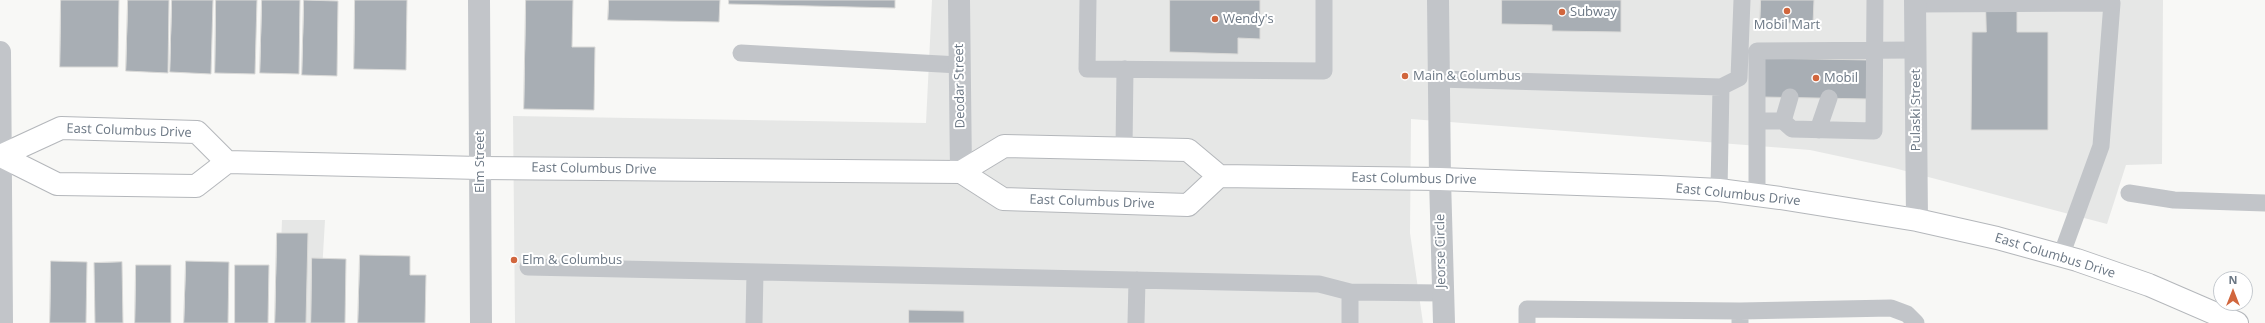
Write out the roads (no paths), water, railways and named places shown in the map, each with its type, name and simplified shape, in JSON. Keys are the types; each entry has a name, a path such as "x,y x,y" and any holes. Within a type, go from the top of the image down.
{"main road":[{"name":"East Columbus Drive","path":"1,156 61,128 197,132 227,162 480,168 961,172 1004,199 1188,205 1219,176 1440,179 1719,190 1917,220 1997,238 2061,256 2149,285 2238,323"},
{"path":"961,172 1004,146 1188,150 1219,176"},
{"path":"1,156 57,184 196,186 227,162"}],"street":[{"name":"Elm Street","path":"479,0 481,323"},
{"name":"Deodar Street","path":"959,0 961,172"},
{"name":"Jeorse Circle","path":"1438,0 1438,79 1442,293 1444,323"},
{"name":"Pulaski Street","path":"1915,2 1917,220"},
{"path":"0,52 2,323"}],"lane":[{"path":"1088,0 1087,69 1324,71 1324,0"},
{"path":"1438,79 1721,87 1739,78 1742,0"},
{"path":"1757,121 1783,121 1792,129 1874,131 1876,51 1875,0"},
{"path":"1915,2 2112,3 2101,146 2061,256"},
{"path":"1757,195 1758,51 1801,55 1842,55 1876,51 1916,50"},
{"path":"741,53 959,65"},
{"path":"1124,149 1125,69"},
{"path":"1719,190 1721,87"},
{"path":"1783,121 1790,97"},
{"path":"1818,130 1828,98"},
{"path":"2130,193 2174,200 2265,203"},
{"path":"528,267 1319,284 1350,292 1442,293"},
{"path":"754,323 755,272"},
{"path":"1136,323 1137,280"},
{"path":"1350,292 1350,323"},
{"path":"1527,323 1527,309 1740,317 1891,308 1907,314 1916,323"}],"place":[{"name":"Mobil Mart","path":"1787,11"},
{"name":"Subway","path":"1562,12"},
{"name":"Wendy's","path":"1215,19"},
{"name":"Main & Columbus","path":"1405,76"},
{"name":"Mobil","path":"1816,78"},
{"name":"Elm & Columbus","path":"514,260"}]}
